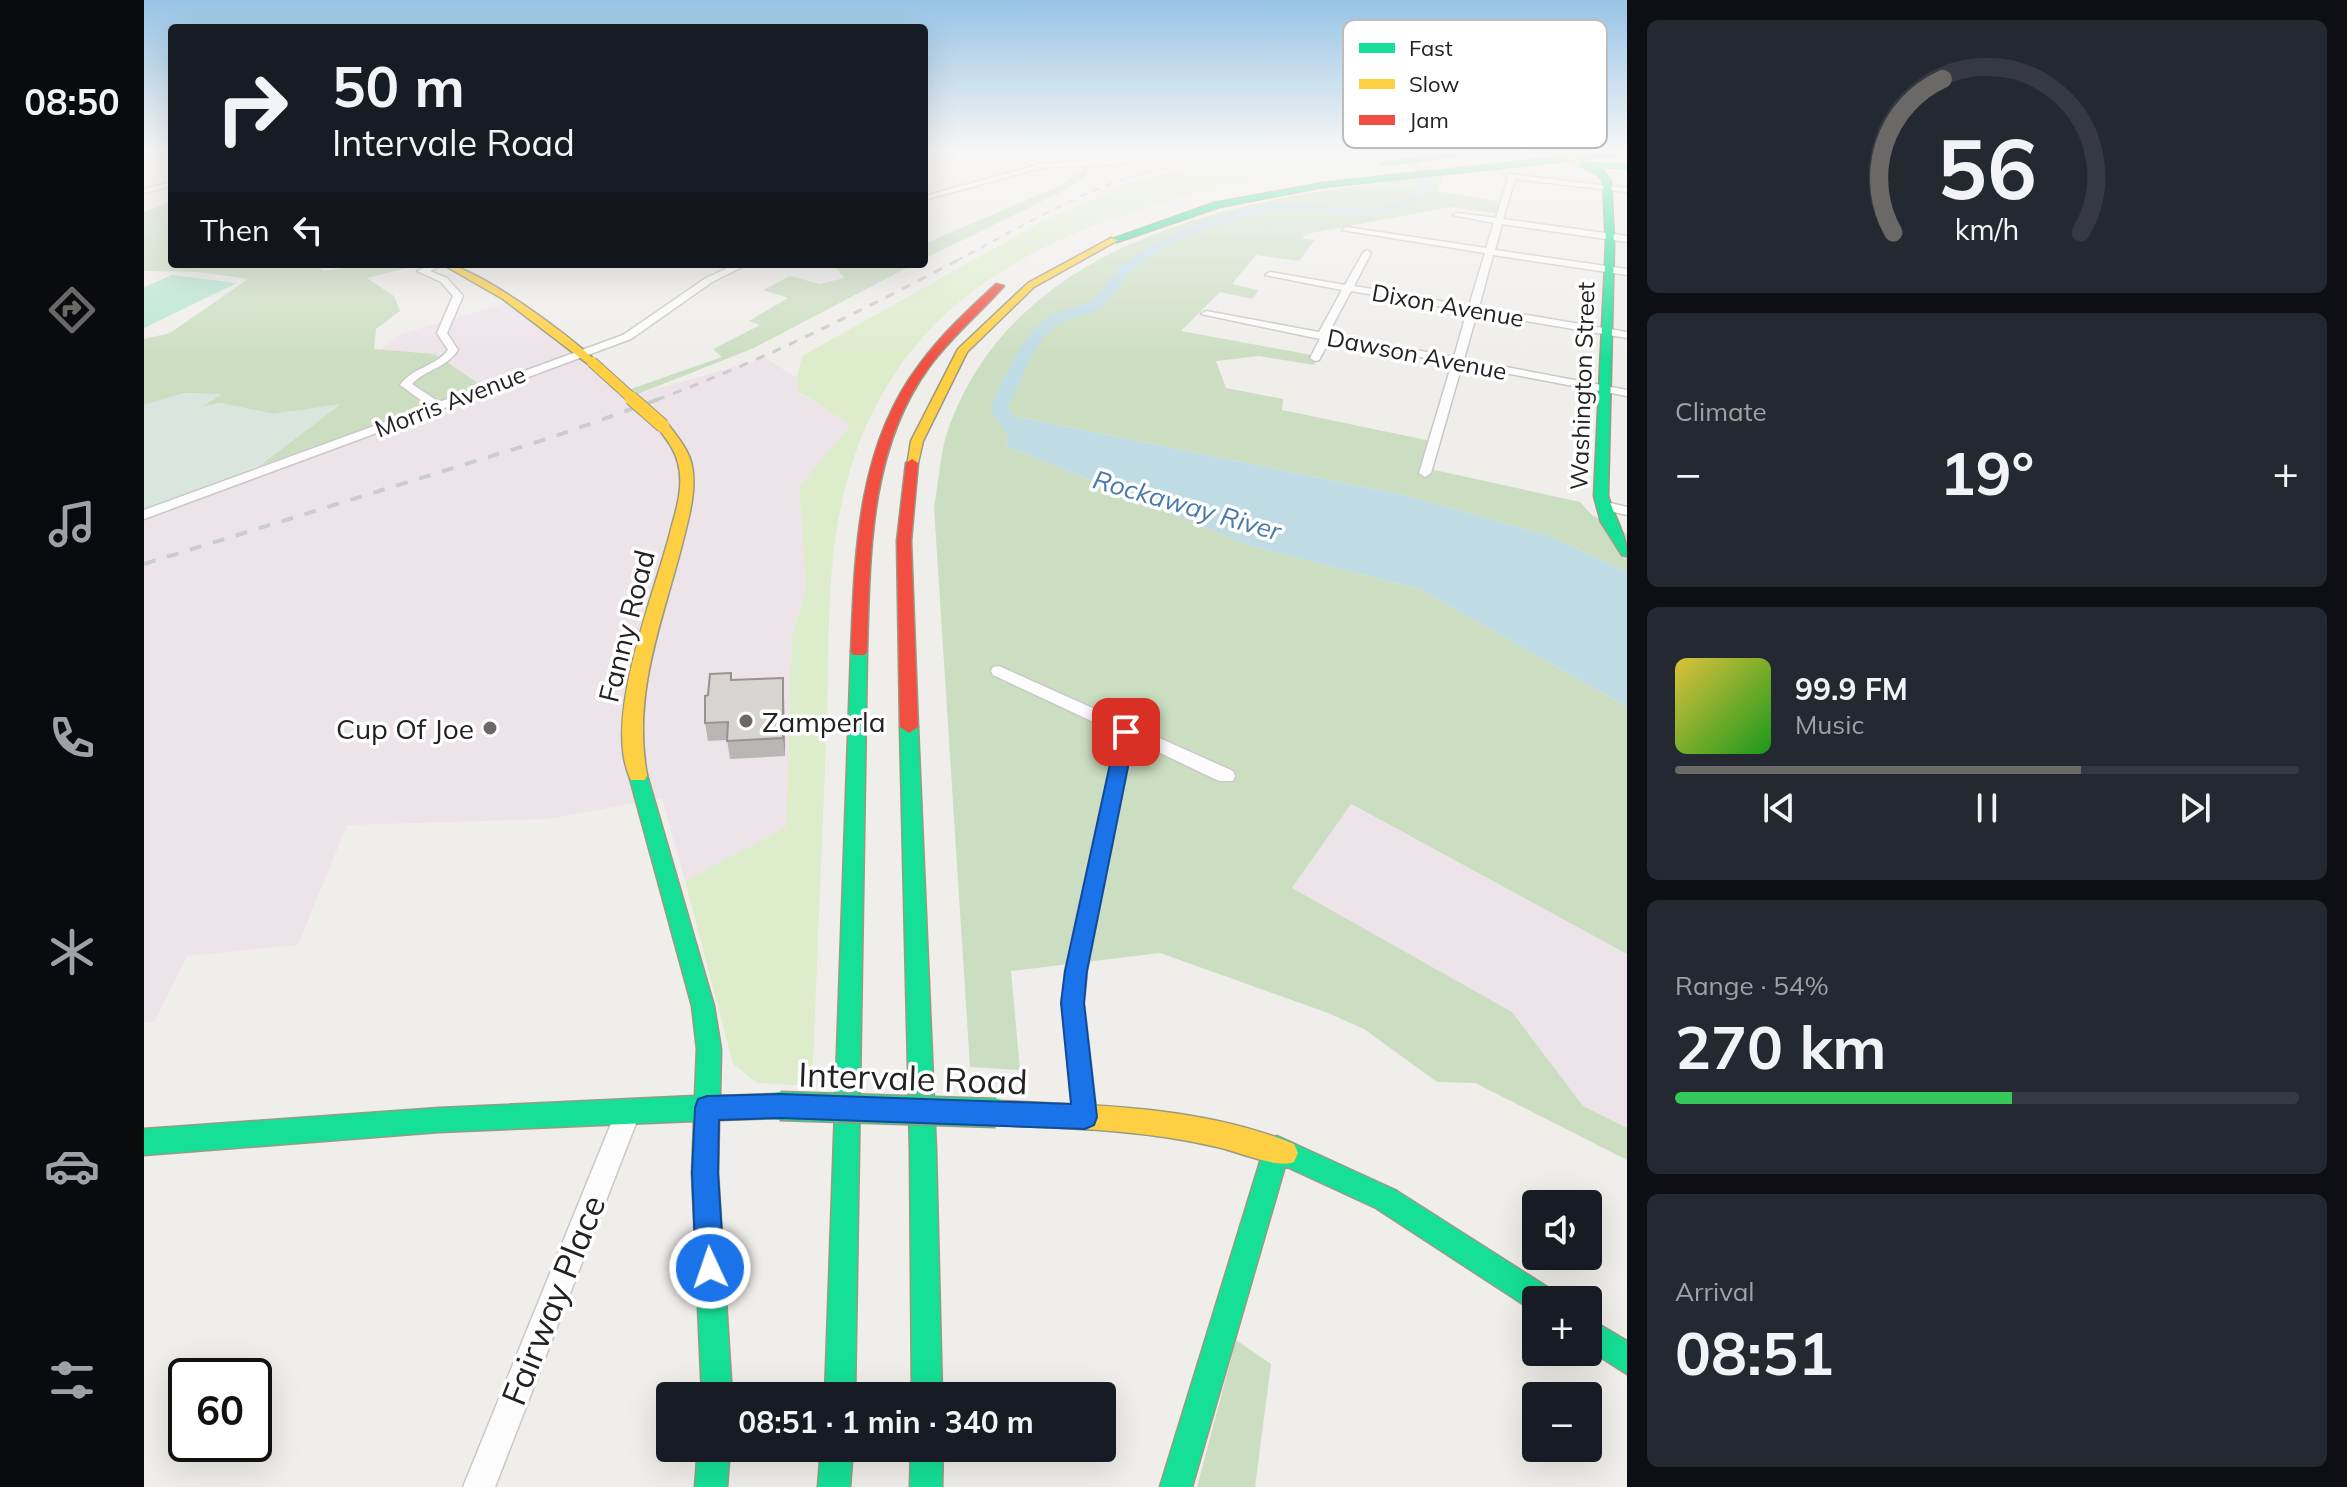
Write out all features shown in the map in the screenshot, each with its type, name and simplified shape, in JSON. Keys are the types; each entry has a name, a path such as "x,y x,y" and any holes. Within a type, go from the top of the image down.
{"main road":[{"path":"840,1382 862,555 870,482 882,440 898,403 916,371 944,336 1002,285 1046,257 1124,221"},
{"path":"1092,235 1130,221"},
{"path":"927,1382 904,555 908,483 923,424 947,375 989,322 1040,280 1091,251 1164,221"},
{"name":"Washington Street","path":"1605,514 1604,389 1607,332 1618,271 1618,238"},
{"name":"Fanny Road","path":"454,268 506,297 587,357 663,426 680,449 686,467 687,491 667,580 632,699 631,751 703,1006 709,1049 705,1173 716,1382"},
{"path":"1605,514 1627,552"},
{"name":"Intervale Road","path":"144,1142 451,1119 780,1106 1085,1117 1200,1129 1277,1149 1358,1184 1396,1204 1522,1287"},
{"path":"1176,1487 1277,1149"},
{"path":"1602,1342 1627,1359"},
{"path":"711,1487 713,1462"},
{"path":"834,1487 836,1462"},
{"path":"926,1487 927,1462"}],"street":[{"path":"1425,473 1497,221"},
{"path":"1500,221 1618,238"},
{"path":"1346,230 1618,271"},
{"path":"1315,358 1367,253"},
{"path":"430,268 422,271 444,280 458,296 442,333 453,350 449,358 411,377 406,385 437,406"},
{"name":"Morris Avenue","path":"144,515 437,406 587,357 635,333 709,280 734,268"},
{"name":"Dixon Avenue","path":"1270,275 1627,335"},
{"name":"Dawson Avenue","path":"1206,314 1627,393"},
{"path":"1605,514 1627,511"},
{"path":"999,671 1062,704 1162,744 1226,776"},
{"path":"1085,1117 1073,1003 1076,971 1126,732"},
{"name":"Fairway Place","path":"479,1487 628,1113"}],"shaded area":[{"path":"513,301 635,395 765,358 797,378 799,393 852,425 799,487 806,589 792,636 786,827 685,881 662,798 548,819 347,825 298,945 187,956 154,1022 144,1022 144,518 197,491 259,466 484,388 435,354 380,350 398,335"},
{"path":"185,393 222,394 202,407 220,403 273,414 341,404 259,466 144,509 144,405"},
{"path":"1350,804 1627,954 1627,1128 1583,1106 1512,1012 1292,889"}],"green space":[{"path":"144,221 168,221 168,268 320,268 323,271 407,268 367,278 394,296 400,311 376,329 374,349 435,354 485,388 259,466 339,405 273,414 220,403 198,408 220,395 185,393 144,405 144,339 170,333 248,279 198,272 144,271"},
{"path":"976,221 1001,221 928,257 928,242"},
{"path":"1042,221 1105,221 1048,246 993,277 945,315 904,360 872,414 848,476 834,549 829,613 812,1086 757,1083 733,1064 685,881 786,827 792,636 806,589 799,487 851,425 799,392 797,378 802,356"},
{"path":"1193,221 1374,221 1306,234 1302,238 1315,240 1299,261 1256,255 1232,284 1258,290 1253,299 1220,292 1181,331 1317,356 1314,365 1259,356 1216,361 1226,388 1283,399 1282,410 1436,442 1430,469 1580,502 1592,515 1627,534 1627,572 1550,536 1404,495 1018,417 1006,446 1248,545 1420,589 1627,707 1627,954 1351,804 1292,888 1512,1012 1583,1106 1627,1128 1627,1160 1475,1083 1437,1082 1364,1029 1328,1013 1160,953 1011,971 1020,1070 970,1067 934,507 942,454 950,424 985,358 1033,305 1091,264 1156,233"},
{"path":"837,268 906,268 754,348 635,395 628,390 722,357 713,349 760,325 749,321 788,298 763,290 790,276 820,284 844,278"},
{"path":"172,275 237,283 144,328 144,287"},
{"path":"1236,1340 1271,1364 1255,1487 1197,1487"}],"water":[{"path":"1018,417 1404,495 1550,536 1627,572 1627,707 1420,589 1248,545 1006,446"}],"building":[{"name":"Zamperla","path":"731,673 731,680 783,678 783,738 727,741 728,722 705,723 705,696 708,695 710,674"}],"waterway":[{"name":"Rockaway River","path":"1042,450 1012,431 999,407 1032,343 1056,318 1096,305 1124,270 1161,245 1220,221"}],"railway":[{"path":"956,261 1029,221"},
{"path":"656,400 811,334 960,259"},
{"path":"144,564 553,437 662,398"}],"traffic: fast":[{"path":"1114,240 1169,221"},
{"path":"1609,221 1601,496 1608,522 1627,552"},
{"path":"840,1382 859,651"},
{"path":"909,727 923,1150 927,1382"},
{"path":"144,1142 439,1120 707,1108 709,1049 703,1006 638,775"},
{"path":"716,1382 705,1173 707,1108 780,1106"},
{"path":"780,1106 996,1113"},
{"path":"1176,1487 1277,1149"},
{"path":"1285,1153 1386,1199 1522,1287"},
{"path":"1602,1342 1627,1359"},
{"path":"711,1487 713,1462"},
{"path":"834,1487 836,1462"},
{"path":"926,1487 927,1462"}],"traffic: slow":[{"path":"912,463 917,441 962,351 1031,285 1114,240"},
{"path":"454,268 506,297 592,362"},
{"path":"592,362 663,426"},
{"path":"638,775 632,716 636,686 670,564 687,486 683,457 663,426"},
{"path":"996,1113 1142,1122 1214,1133 1285,1153"}],"traffic: jam":[{"path":"859,651 861,593 871,494 882,450 898,408 923,368 956,327 999,286"},
{"path":"909,727 904,541 912,463"}],"place":[{"name":"Zamperla","path":"746,721"},
{"name":"Cup Of Joe","path":"490,728"}],"route":[{"path":"710,1268 705,1173 707,1108 780,1106 1085,1117 1073,1003 1076,971 1126,732"}]}
